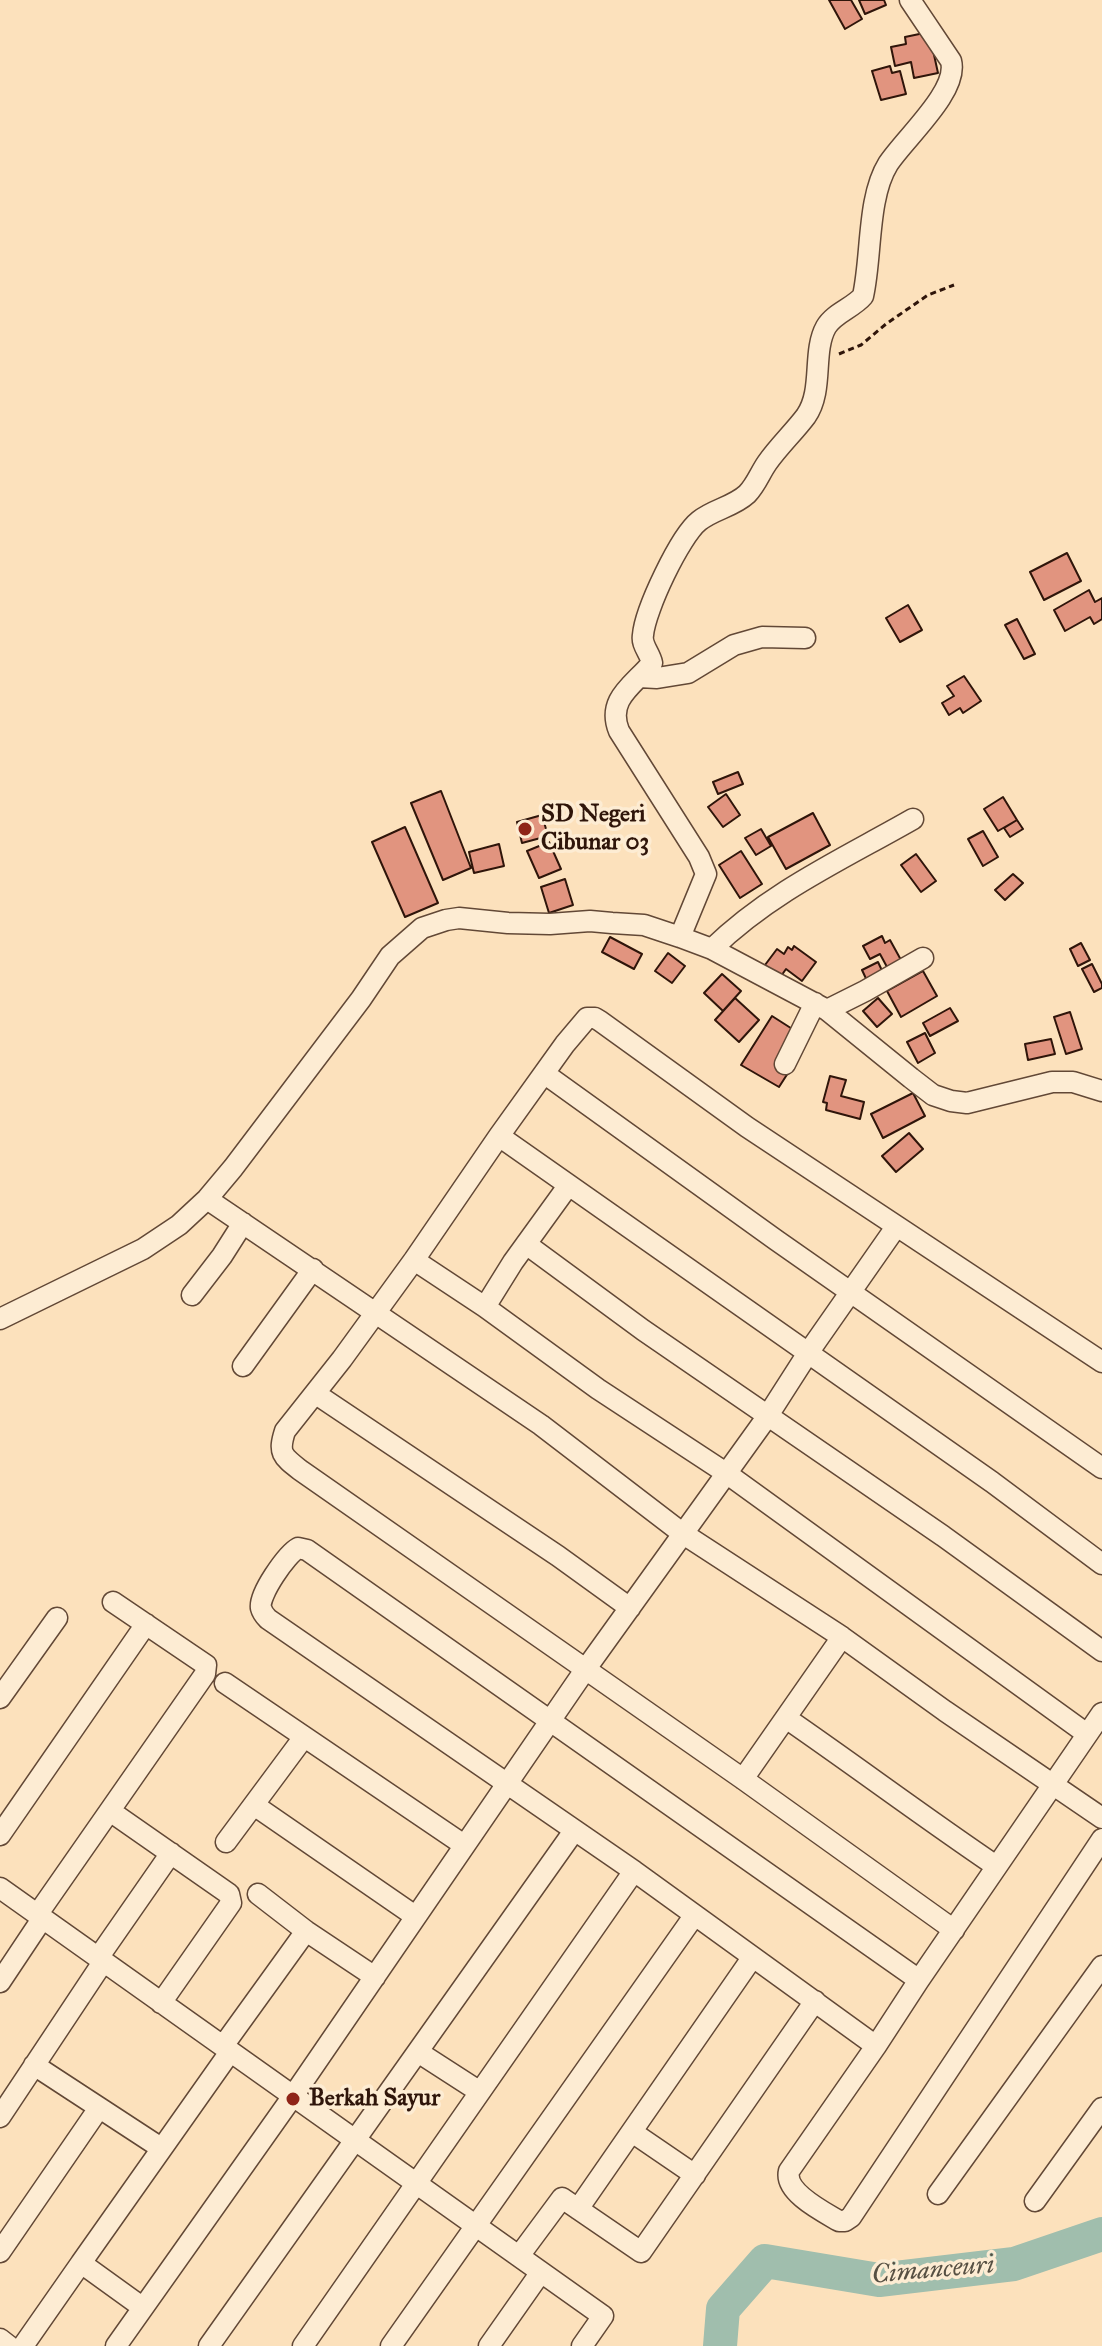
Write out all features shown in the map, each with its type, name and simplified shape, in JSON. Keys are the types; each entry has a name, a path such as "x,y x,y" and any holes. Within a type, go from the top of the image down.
{"street":[{"path":"680,937 706,874 699,857 619,731 615,721 617,708 628,686 652,662 642,639 645,626 661,582 682,541 695,524 750,491 767,463 807,414 813,402 820,345 826,325 863,296 878,182 889,162 950,81 952,72 951,61 910,0"},
{"path":"639,677 657,678 688,673 734,645 762,637 805,638"},
{"path":"712,949 734,928 784,891 913,819"},
{"path":"0,1319 143,1249 179,1225 207,1199 233,1168 390,956 422,928 446,920 459,918 536,924 590,921 644,925 680,937 712,949 821,1006 933,1095 951,1101 967,1103 1052,1082 1073,1082 1102,1091"},
{"path":"785,1064 821,1006 865,991 923,958"},
{"path":"954,1930 286,1460 281,1451 285,1431 316,1394 414,1260 499,1136 578,1026 587,1018 595,1018 747,1127 1102,1362"},
{"path":"545,1074 1102,1468"},
{"path":"499,1136 992,1482 1102,1564"},
{"path":"485,1307 568,1186"},
{"path":"207,1199 541,1425 682,1533 842,1637 1102,1818"},
{"path":"192,1295 243,1223"},
{"path":"116,2346 293,2096 585,1670 767,1417 896,1227"},
{"path":"526,1244 643,1330 943,1536 1102,1651"},
{"path":"414,1260 609,1397 726,1473 1087,1734"},
{"path":"243,1366 313,1269"},
{"path":"316,1394 630,1608"},
{"path":"876,2046 634,1871 268,1619 261,1608 262,1597 290,1554 298,1548 307,1550 919,1980"},
{"path":"0,1982 110,1811 205,1674 206,1665 113,1602"},
{"path":"0,1698 57,1618"},
{"path":"0,1835 146,1624"},
{"path":"743,1779 842,1637"},
{"path":"225,1683 464,1845"},
{"path":"1102,1713 787,2176 794,2191 839,2221 851,2217 1102,1839"},
{"path":"786,1718 996,1866"},
{"path":"226,1842 304,1737"},
{"path":"254,1805 415,1916"},
{"path":"110,1811 229,1894 231,1903 161,2003"},
{"path":"209,2346 574,1831"},
{"path":"0,2117 171,1853"},
{"path":"303,2346 634,1871"},
{"path":"0,1888 603,2316 582,2346"},
{"path":"258,1894 306,1931 375,1977"},
{"path":"391,2346 694,1916"},
{"path":"23,2346 161,2148 306,1931"},
{"path":"578,2209 752,1958"},
{"path":"938,2194 1102,1966"},
{"path":"519,2256 562,2198 641,2252 815,2001"},
{"path":"418,2052 480,2092"},
{"path":"34,2065 161,2148"},
{"path":"0,2252 99,2108"},
{"path":"1035,2201 1102,2108"},
{"path":"632,2132 695,2175"},
{"path":"81,2263 142,2307"},
{"path":"489,2346 541,2272"},
{"path":"0,2339 9,2346"}],"path":[{"path":"820,358 861,345 928,295 954,285"}],"building":[{"path":"829,0 851,0 862,19 845,29"},
{"path":"859,0 884,0 886,5 865,14"},
{"path":"929,32 938,73 914,78 911,62 895,66 891,47 906,44 905,37"},
{"path":"890,66 892,73 900,71 906,94 881,100 872,71"},
{"path":"1067,553 1081,581 1044,600 1030,572"},
{"path":"1089,590 1095,602 1102,598 1102,619 1094,624 1090,617 1065,631 1054,610"},
{"path":"908,605 922,630 900,642 886,618"},
{"path":"1017,619 1035,654 1024,659 1005,625"},
{"path":"964,676 981,701 963,713 960,708 949,715 942,703 954,696 947,686"},
{"path":"738,772 743,784 718,794 713,782"},
{"path":"441,791 471,868 443,880 411,803"},
{"path":"726,794 740,815 723,827 708,807"},
{"path":"1003,797 1017,820 998,831 984,809"},
{"path":"813,813 830,845 786,869 768,837"},
{"path":"542,815 548,836 522,843 517,822"},
{"path":"1017,820 1023,829 1010,837 1004,828"},
{"path":"405,827 438,903 405,917 372,842"},
{"path":"761,829 771,846 756,855 745,838"},
{"path":"983,831 998,857 983,866 968,839"},
{"path":"549,842 561,869 539,878 527,851"},
{"path":"499,844 504,866 474,873 469,852"},
{"path":"741,851 762,884 740,898 719,865"},
{"path":"916,854 936,881 921,892 901,865"},
{"path":"1013,874 1023,883 1005,900 995,890"},
{"path":"565,879 573,905 549,913 541,887"},
{"path":"882,936 885,943 890,940 901,960 887,967 880,954 870,959 863,946"},
{"path":"610,937 642,954 634,969 602,952"},
{"path":"1081,943 1090,960 1078,966 1070,949"},
{"path":"794,946 816,962 802,981 786,969 779,979 765,965 777,949 784,954 788,947 792,950"},
{"path":"668,953 685,966 672,983 655,971"},
{"path":"878,962 885,977 869,985 862,970"},
{"path":"1092,964 1102,984 1102,988 1094,992 1082,969"},
{"path":"923,971 937,996 901,1017 887,991"},
{"path":"722,974 741,991 723,1011 704,993"},
{"path":"735,998 759,1020 739,1042 715,1020"},
{"path":"878,998 892,1014 877,1027 863,1011"},
{"path":"950,1008 958,1021 930,1036 923,1023"},
{"path":"1070,1012 1082,1049 1066,1054 1054,1017"},
{"path":"772,1016 797,1032 788,1073 779,1087 741,1065"},
{"path":"925,1033 935,1053 918,1063 907,1042"},
{"path":"1051,1039 1055,1054 1028,1060 1025,1044"},
{"path":"830,1076 846,1080 841,1096 864,1102 860,1119 826,1110 827,1103 823,1102"},
{"path":"913,1093 925,1116 883,1138 871,1114"},
{"path":"909,1133 923,1149 896,1172 882,1156"}],"waterway":[{"name":"Cimanceuri","path":"720,2346 723,2309 765,2261 879,2280 1014,2264 1102,2234"}],"place":[{"name":"SD Negeri Cibunar 03","path":"525,829"},
{"name":"Berkah Sayur","path":"293,2099"}]}
